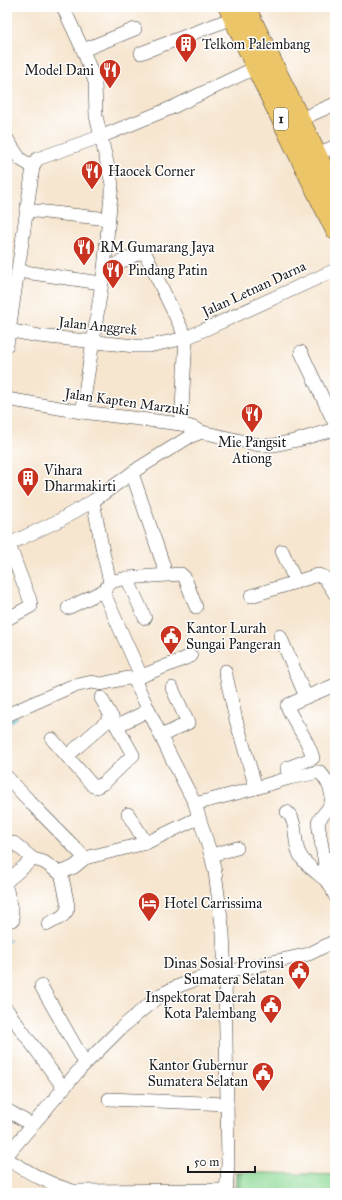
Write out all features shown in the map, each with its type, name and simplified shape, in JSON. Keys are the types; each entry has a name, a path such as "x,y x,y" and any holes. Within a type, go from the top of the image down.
{"highway":[{"name":"1","path":"236,11 264,64 310,159 335,230"},
{"name":"1","path":"264,64 301,119 310,159 335,192"}],"street":[{"path":"63,7 83,50 95,82 96,116 112,184 104,270 82,412"},
{"path":"141,53 236,11"},
{"path":"83,50 135,29"},
{"path":"7,345 14,266 27,210 33,166 36,161 41,157 171,108 264,64"},
{"path":"301,119 335,104"},
{"path":"7,139 20,159 33,166"},
{"path":"310,159 335,146"},
{"path":"27,210 108,219"},
{"path":"104,270 141,252 146,255 186,338 181,424"},
{"path":"14,266 101,283"},
{"name":"Jalan Letnan Darna","path":"186,338 335,270"},
{"name":"Jalan Anggrek","path":"8,330 39,336 142,347 186,338"},
{"path":"301,352 335,424"},
{"name":"Jalan Kapten Marzuki","path":"7,399 82,412 181,424 202,432 259,445 274,445 298,440 335,429"},
{"path":"7,619 31,606 8,545 60,520 93,500 132,472 189,437 202,432"},
{"path":"132,472 164,567"},
{"path":"7,1159 40,1179 73,1191 226,1191 228,1164 225,972 215,872 195,804 149,710 107,586 93,500"},
{"path":"282,551 296,582"},
{"path":"68,608 107,586 127,578 181,574 196,607"},
{"path":"251,596 316,575 324,577 335,594"},
{"path":"127,578 145,618"},
{"path":"280,636 306,697"},
{"path":"7,715 70,687 128,678 138,678 191,656"},
{"path":"225,671 236,720 256,788"},
{"path":"289,778 287,768 313,758 305,736 287,706 335,685"},
{"path":"161,736 188,723 172,688"},
{"path":"52,739 94,786 99,786 133,757 133,753 101,698"},
{"path":"67,756 114,721 149,710"},
{"path":"195,804 289,778 319,772 325,778 332,795 331,804 320,817 318,823 328,882 335,896"},
{"path":"7,777 33,806 85,858"},
{"path":"287,812 293,820 300,855 313,870 328,882"},
{"path":"128,814 146,843"},
{"path":"14,842 33,859 44,862 58,872 61,872 74,866 85,858 146,843 198,818"},
{"path":"211,855 237,848"},
{"path":"7,880 33,859"},
{"path":"48,924 65,915 68,911 61,872"},
{"path":"7,890 13,920"},
{"path":"7,1155 63,1087 85,1063 121,1028 160,995 188,982 225,972 309,954 335,941"},
{"path":"41,986 85,1063"},
{"path":"7,1010 63,1087"},
{"path":"109,1099 227,1104"},
{"path":"7,1110 32,1125"}],"green space":[{"path":"236,1172 335,1175 335,1193 235,1193"},
{"path":"236,1172 242,1173 241,1193 235,1193"}],"waterway":[{"path":"7,723 17,717"}],"place":[{"name":"Telkom Palembang","path":"186,64"},
{"name":"Model Dani","path":"110,90"},
{"name":"Haocek Corner","path":"92,190"},
{"name":"RM Gumarang Jaya","path":"84,266"},
{"name":"Pindang Patin","path":"113,290"},
{"name":"Mie Pangsit Ationg","path":"252,434"},
{"name":"Vihara Dharmakirti","path":"28,498"},
{"name":"Kantor Lurah Sungai Pangeran","path":"171,656"},
{"name":"Hotel Carrissima","path":"149,922"},
{"name":"Dinas Sosial Provinsi Sumatera Selatan","path":"299,990"},
{"name":"Inspektorat Daerah Kota Palembang","path":"271,1024"},
{"name":"Kantor Gubernur Sumatera Selatan","path":"263,1092"}]}
